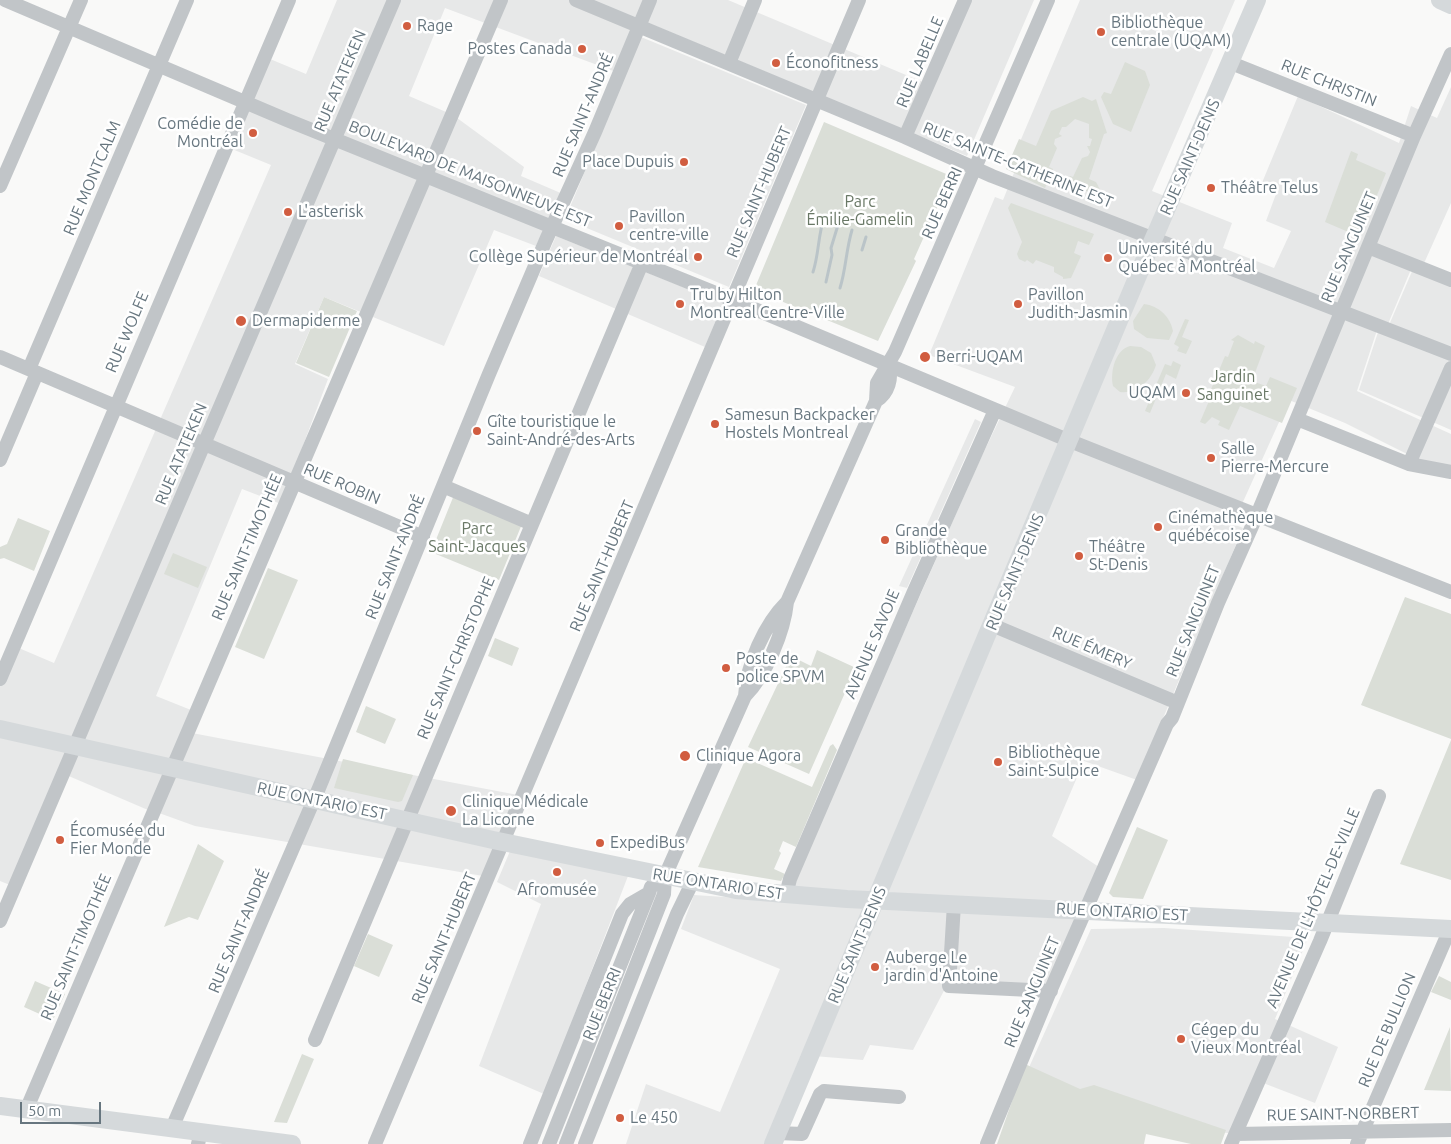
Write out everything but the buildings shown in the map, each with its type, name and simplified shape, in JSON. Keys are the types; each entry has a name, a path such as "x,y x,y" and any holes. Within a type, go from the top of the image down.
{"main road":[{"name":"RUE SAINT-DENIS","path":"776,1138 1154,239 1257,0"},
{"path":"1440,0 1451,5"},
{"name":"RUE ONTARIO EST","path":"0,729 692,883 786,895 1450,929"},
{"path":"0,1106 172,1128 199,1138 292,1144"}],"street":[{"name":"BOULEVARD DE MAISONNEUVE EST","path":"5,0 158,66 733,300 1070,441 1451,592"},
{"path":"0,186 81,0"},
{"name":"RUE MONTCALM","path":"0,460 33,371 186,0"},
{"name":"RUE WOLFE","path":"0,679 289,0"},
{"name":"RUE ATATEKEN","path":"0,921 4,902 75,746 394,0"},
{"name":"RUE SAINT-TIMOTHÉE","path":"27,1108 171,767 501,0"},
{"name":"RUE SAINTE-CATHERINE EST","path":"576,0 906,137 976,169 1451,354"},
{"name":"RUE SAINT-ANDRÉ","path":"172,1128 314,800 443,486 650,0"},
{"path":"729,63 755,0"},
{"name":"RUE SAINT-HUBERT","path":"375,1144 505,842 859,0"},
{"name":"RUE LABELLE","path":"906,137 965,0"},
{"name":"RUE BERRI","path":"566,1144 666,891 665,876 745,696 746,677 773,616 787,602 876,401 883,395 890,381 889,365 1048,0"},
{"name":"RUE SANGUINET","path":"988,1144 1051,991 1178,703 1414,136 1451,54"},
{"name":"RUE CHRISTIN","path":"1231,63 1414,136"},
{"path":"1368,247 1451,280"},
{"name":"RUE SAINT-CHRISTOPHE","path":"315,1040 642,263"},
{"name":"RUE ROBIN","path":"0,357 423,537"},
{"path":"1409,464 1451,368"},
{"name":"AVENUE SAVOIE","path":"786,895 790,880 846,747 995,410"},
{"path":"1297,419 1409,464 1451,472"},
{"path":"443,486 532,524"},
{"name":"RUE ÉMERY","path":"992,625 1178,703"},
{"name":"AVENUE DE L'HÔTEL-DE-VILLE","path":"1234,1139 1327,923 1379,796"},
{"name":"RUE BERRI","path":"549,1144 651,887 665,876"},
{"path":"585,1144 677,914 692,883"},
{"name":"RUE BERRI","path":"530,1144 622,914 630,904 649,893"},
{"path":"954,904 949,986 1051,991"},
{"name":"RUE DE BULLION","path":"1357,1144 1450,929"},
{"path":"776,1138 802,1134 820,1094 824,1091 899,1097"},
{"name":"RUE SAINT-NORBERT","path":"1234,1139 1363,1130 1451,1130"}],"shaded area":[{"path":"337,0 646,0 616,72 445,8 409,96 453,115 524,167 521,176 563,194 536,246 494,230 444,346 324,297 295,364 328,379 281,504 242,489 156,696 191,710 148,810 64,774 15,887 0,881 0,679 14,646 54,663 271,165 232,149 270,59 306,74"},
{"path":"656,0 728,0 925,83 959,0 1034,0 967,156 646,22"},
{"path":"1080,0 1235,0 1152,191 1232,223 1223,248 1274,268 1291,231 1266,221 1276,194 1259,190 1298,96 1399,143 1411,106 1437,118 1451,87 1451,203 1421,270 1412,267 1388,324 1380,321 1357,391 1451,434 1451,468 1421,461 1345,423 1289,400 1233,524 1243,528 1137,780 1084,761 1052,836 1099,867 1048,987 948,983 913,1050 870,1045 863,1060 801,1055 764,1144 626,1144 646,1084 720,1112 780,969 681,929 694,895 785,901 979,462 1015,387 929,355 995,197 1003,200 1016,168 1011,163"},
{"name":"Place Dupuis","path":"641,37 806,105 729,287 565,219"},
{"path":"556,236 723,303 705,347 539,276"},
{"path":"1413,269 1451,282 1451,430 1359,390 1381,323 1389,325"},
{"path":"975,419 981,422 907,588 899,586"},
{"path":"192,733 518,795 483,876 195,826 159,813"},
{"path":"510,851 628,876 544,1094 479,1066 541,904 497,882"},
{"name":"Cégep du Vieux Montréal","path":"1164,928 1308,938 1275,1019 1338,1047 1315,1103 1258,1081 1236,1134 1131,1122 1022,1083 1091,929"}],"green space":[{"path":"1125,62 1145,71 1150,85 1131,132 1113,124 1101,97 1104,92 1111,94"},
{"path":"1083,97 1092,101 1096,99 1107,133 1104,134 1089,179 1096,182 1105,199 1067,183 1070,176 1073,177 1082,158 1088,156 1090,152 1087,146 1090,146 1092,139 1089,138 1089,124 1075,119 1066,127 1062,127 1059,134 1062,136 1055,139 1054,144 1057,148 1049,167 1053,169 1045,188 1006,169 1019,139 1036,146 1051,111"},
{"name":"Parc Émilie-Gamelin","path":"824,122 951,176 914,259 916,261 878,341 754,290"},
{"path":"1351,151 1358,154 1356,160 1386,173 1360,237 1325,222"},
{"path":"1011,203 1094,234 1089,245 1078,241 1074,253 1081,256 1071,278 1063,279 1063,277 1054,272 1054,267 1036,260 1033,264 1027,260 1025,262 1019,259 1017,254 1022,242 1008,208"},
{"path":"324,297 357,311 329,377 296,363"},
{"path":"1144,304 1159,309 1166,316 1173,331 1169,340 1147,338 1134,329 1133,321"},
{"path":"1185,319 1189,320 1182,337 1192,341 1186,354 1177,351 1179,347 1174,344"},
{"name":"Jardin Sanguinet","path":"1238,335 1254,344 1255,341 1265,346 1252,381 1266,386 1270,377 1297,388 1282,423 1240,406 1229,430 1218,425 1220,421 1212,417 1205,424 1200,422 1225,356 1228,357 1234,341 1231,340"},
{"path":"1130,346 1141,347 1151,353 1156,365 1151,376 1138,389 1120,392 1113,386 1113,368 1117,357 1125,348"},
{"path":"1173,361 1181,365 1176,379 1166,374 1150,413 1145,411 1165,364 1171,366"},
{"name":"Parc Saint-Jacques","path":"454,495 522,524 499,580 431,552"},
{"path":"18,518 50,531 34,571 4,558 0,559 0,547 7,544"},
{"path":"173,553 207,567 198,588 164,574"},
{"path":"268,568 298,580 264,659 235,647"},
{"path":"1405,597 1451,614 1451,739 1361,705"},
{"path":"495,638 519,648 512,666 488,656"},
{"path":"817,650 856,668 809,774 748,747 791,656 811,666"},
{"path":"366,706 396,719 385,744 356,732"},
{"path":"1451,740 1451,880 1400,864"},
{"path":"833,744 837,750 796,847 783,841 779,851 781,853 774,869 785,874 781,881 698,867 746,758 812,787 830,746"},
{"path":"343,759 413,775 402,801 398,802 334,788"},
{"path":"1137,827 1168,840 1143,899 1113,897 1109,893"},
{"path":"198,844 224,861 198,920 189,917 164,927"},
{"path":"368,934 393,945 379,977 354,966"},
{"path":"1439,976 1451,982 1451,1000 1431,992"},
{"path":"35,981 65,994 53,1020 24,1007"},
{"path":"1450,1027 1451,1091 1424,1090"},
{"path":"302,1054 314,1059 287,1123 274,1122"},
{"path":"1025,1064 1080,1089 1094,1085 1226,1130 1221,1144 1191,1144 1146,1134 1144,1144 997,1144"}],"waterway":[{"path":"813,272 824,218"},
{"path":"826,282 832,255 831,248 838,225"},
{"path":"840,288 852,230"},
{"path":"862,250 866,237"}],"place":[{"name":"Rage","path":"407,26"},
{"name":"Bibliothèque centrale (UQAM)","path":"1101,32"},
{"name":"Postes Canada","path":"582,49"},
{"name":"Éconofitness","path":"776,63"},
{"name":"Comédie de Montréal","path":"253,133"},
{"name":"Place Dupuis","path":"684,162"},
{"name":"Théâtre Telus","path":"1211,188"},
{"name":"L'asterisk","path":"288,212"},
{"name":"Pavillon centre-ville","path":"619,226"},
{"name":"Collège Supérieur de Montréal","path":"698,257"},
{"name":"Université du Québec à Montréal","path":"1108,258"},
{"name":"Tru by Hilton Montreal Centre-Ville","path":"680,304"},
{"name":"Pavillon Judith-Jasmin","path":"1018,304"},
{"name":"Dermapiderme","path":"241,321"},
{"name":"Berri-UQAM","path":"925,357"},
{"name":"UQAM","path":"1186,393"},
{"name":"Samesun Backpacker Hostels Montreal","path":"715,424"},
{"name":"Gîte touristique le Saint-André-des-Arts","path":"477,431"},
{"name":"Salle Pierre-Mercure","path":"1211,458"},
{"name":"Cinémathèque québécoise","path":"1158,527"},
{"name":"Grande Bibliothèque","path":"885,540"},
{"name":"Théâtre St-Denis","path":"1079,556"},
{"name":"Poste de police SPVM","path":"726,668"},
{"name":"Clinique Agora","path":"685,756"},
{"name":"Bibliothèque Saint-Sulpice","path":"998,762"},
{"name":"Clinique Médicale La Licorne","path":"451,811"},
{"name":"Écomusée du Fier Monde","path":"60,840"},
{"name":"ExpediBus","path":"600,843"},
{"name":"Afromusée","path":"557,872"},
{"name":"Auberge Le jardin d'Antoine","path":"875,967"},
{"name":"Cégep du Vieux Montréal","path":"1181,1039"},
{"name":"Le 450","path":"620,1118"}]}
